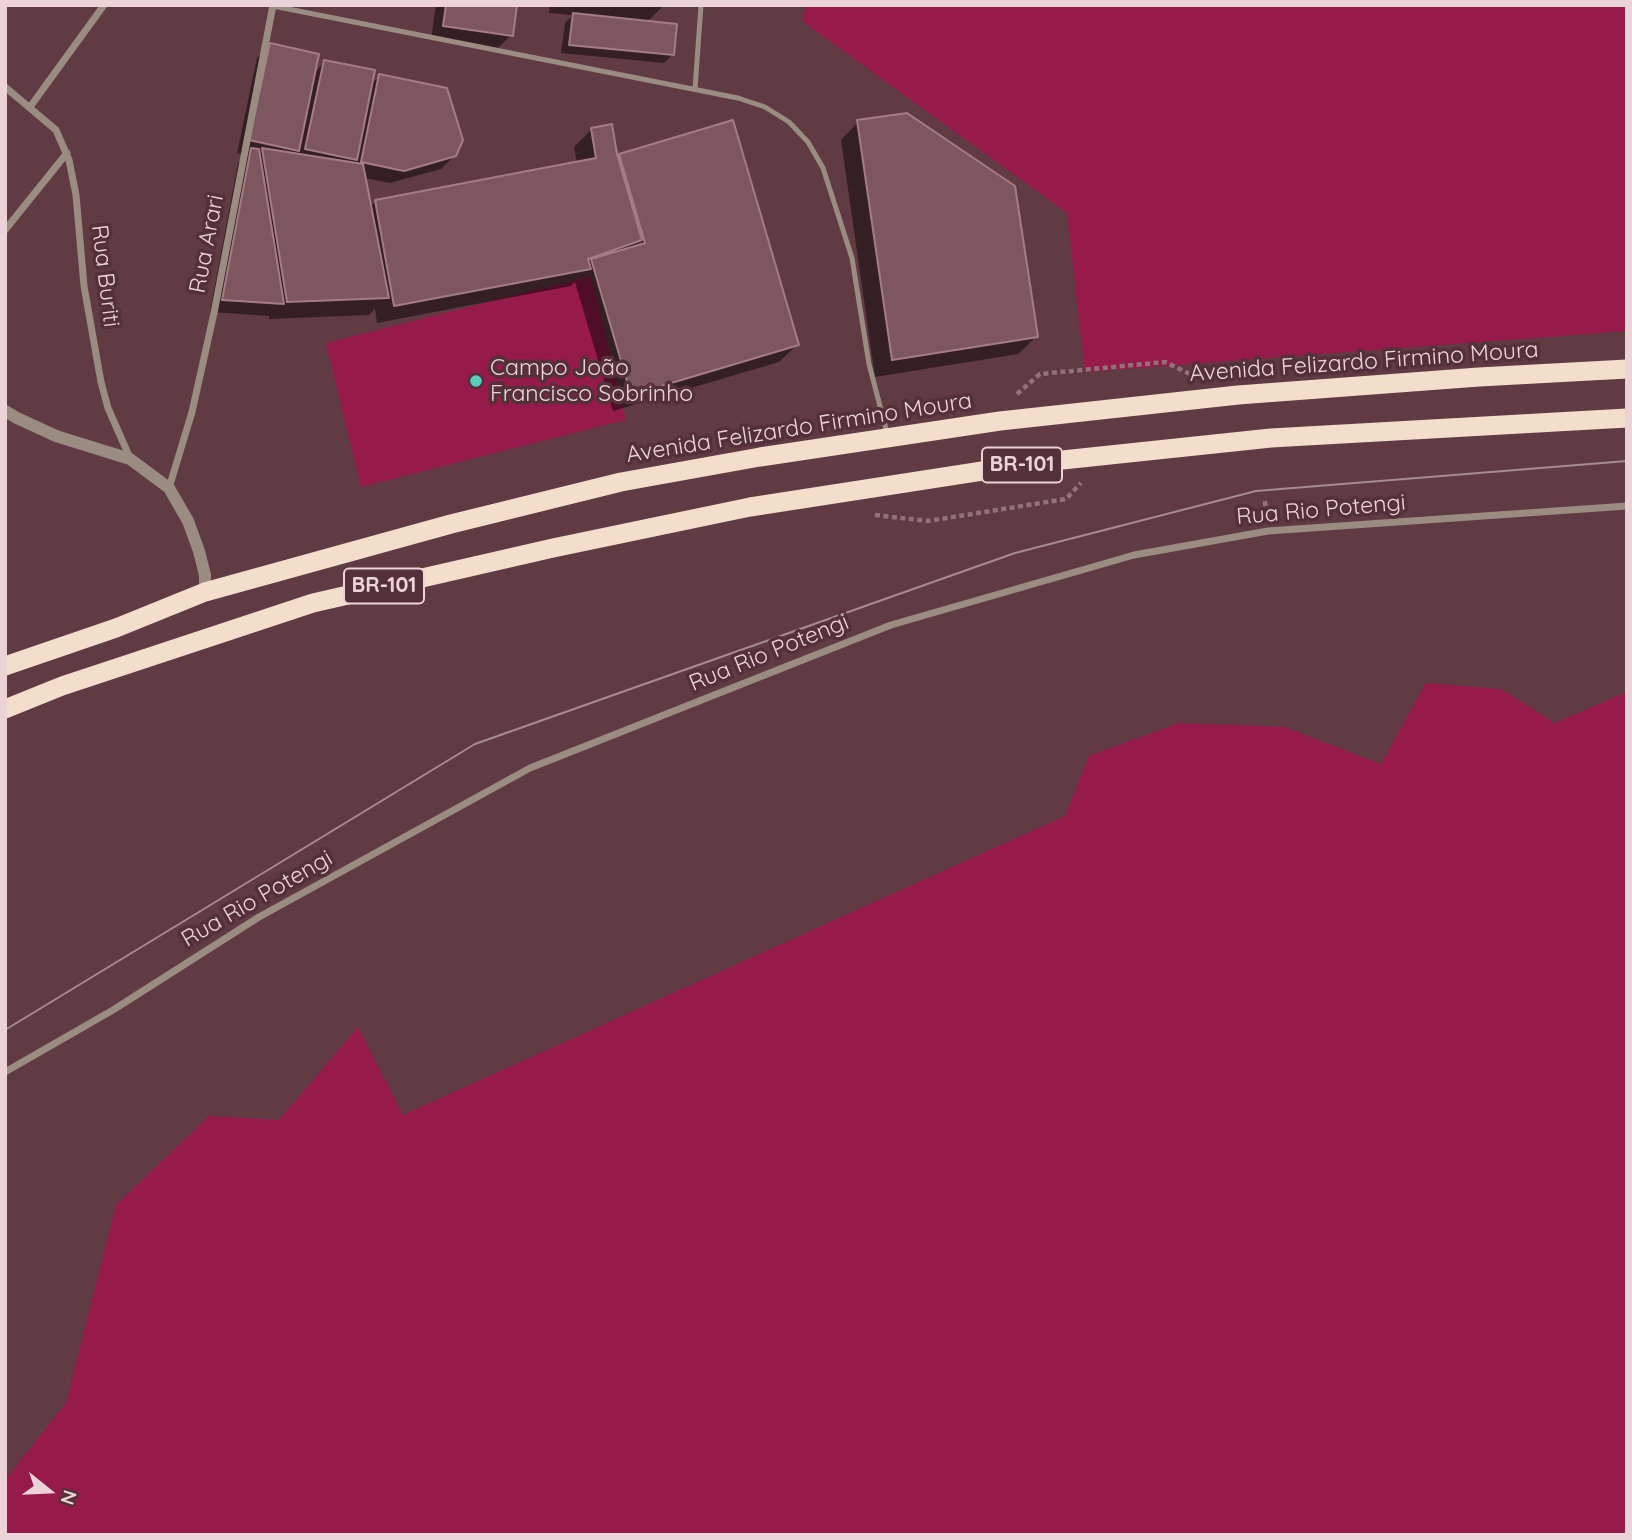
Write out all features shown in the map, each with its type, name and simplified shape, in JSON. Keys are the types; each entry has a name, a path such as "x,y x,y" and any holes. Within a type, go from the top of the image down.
{"highway":[{"name":"Avenida Felizardo Firmino Moura","path":"5,666 116,628 205,592 452,524 621,482 760,457 1000,421 1238,395 1627,369"},
{"name":"BR-101","path":"5,709 125,665 313,603 486,563 750,508 1034,463 1271,438 1627,418"}],"street":[{"path":"30,107 104,5"},
{"name":"Rua Arari","path":"169,488 192,412 206,350 273,6"},
{"name":"Rua Buriti","path":"5,87 56,130 67,153 76,195 84,286 102,382 108,408 130,459"},
{"path":"5,230 67,153"},
{"path":"5,411 56,436 130,459 169,488 188,521 199,551 205,575 205,592"},
{"name":"Rua Rio Potengi","path":"5,1072 113,1010 259,917 530,768 891,625 1134,555 1268,531 1627,506"}],"lane":[{"path":"695,89 701,5"},
{"path":"273,6 738,98 765,107 789,122 808,142 823,168 852,258 869,364 888,438"}],"path":[{"path":"868,514 928,521 1066,499 1082,482"}],"shaded area":[{"path":"806,5 1627,5 1627,331 1085,372 1067,213 802,21"},
{"name":"Campo João Francisco Sobrinho","path":"591,276 626,420 361,487 326,343"},
{"path":"1426,683 1501,689 1555,723 1627,692 1627,1535 5,1535 5,1480 66,1403 116,1205 209,1116 279,1120 358,1027 403,1115 1065,816 1089,756 1179,723 1285,727 1381,764"}],"building":[{"path":"446,5 517,5 513,36 443,26"},
{"path":"573,13 677,24 674,55 569,45"},
{"path":"270,43 319,54 299,151 249,140"},
{"path":"324,60 375,70 357,160 305,149"},
{"path":"379,74 447,88 463,140 456,156 404,171 361,162"},
{"path":"907,113 1015,186 1038,337 892,360 857,120"},
{"path":"733,120 799,345 631,395 591,259 645,243 619,154"},
{"path":"612,124 617,154 642,240 588,259 591,269 394,306 375,200 596,158 591,128"},
{"path":"251,148 259,149 284,304 222,300"},
{"path":"262,148 363,164 389,298 287,302"}],"tram line":[{"path":"5,1030 475,744 1015,553 1256,491 1627,461"}],"place":[{"name":"Campo João Francisco Sobrinho","path":"476,381"}]}
